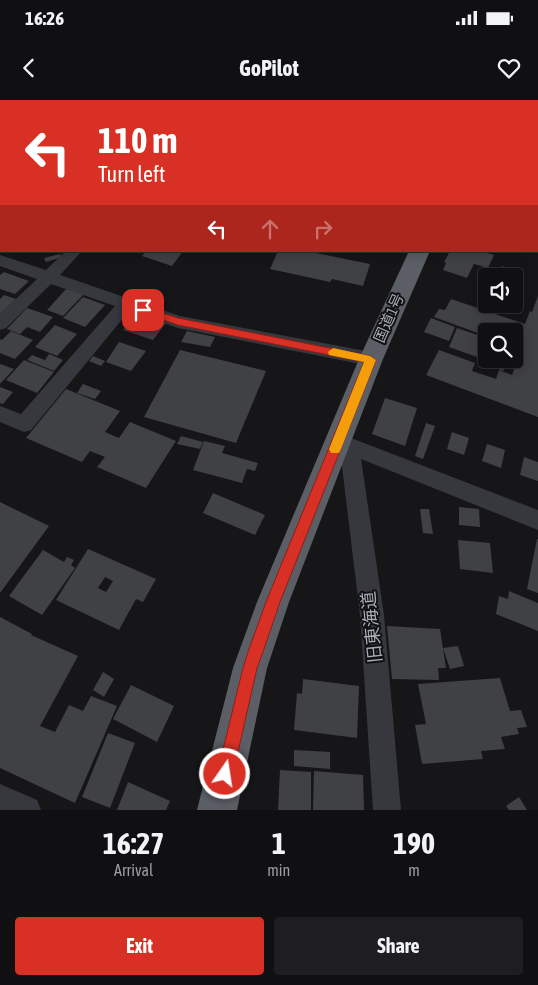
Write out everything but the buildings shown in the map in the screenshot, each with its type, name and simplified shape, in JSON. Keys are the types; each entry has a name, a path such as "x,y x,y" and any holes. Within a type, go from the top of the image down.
{"highway":[{"name":"国道1号","path":"217,810 250,668 273,602 344,443 370,360 420,252"}],"street":[{"path":"0,324 74,252"},
{"path":"0,260 178,322 370,360"},
{"path":"0,414 24,424 126,304"},
{"path":"344,443 538,520"},
{"name":"旧東海道","path":"344,443 372,615 387,810"},
{"path":"0,798 27,810"}],"slow traffic":[{"path":"333,352 370,360 335,449"}],"route":[{"path":"143,310 178,322 370,360 273,602 250,668 225,774"}]}
